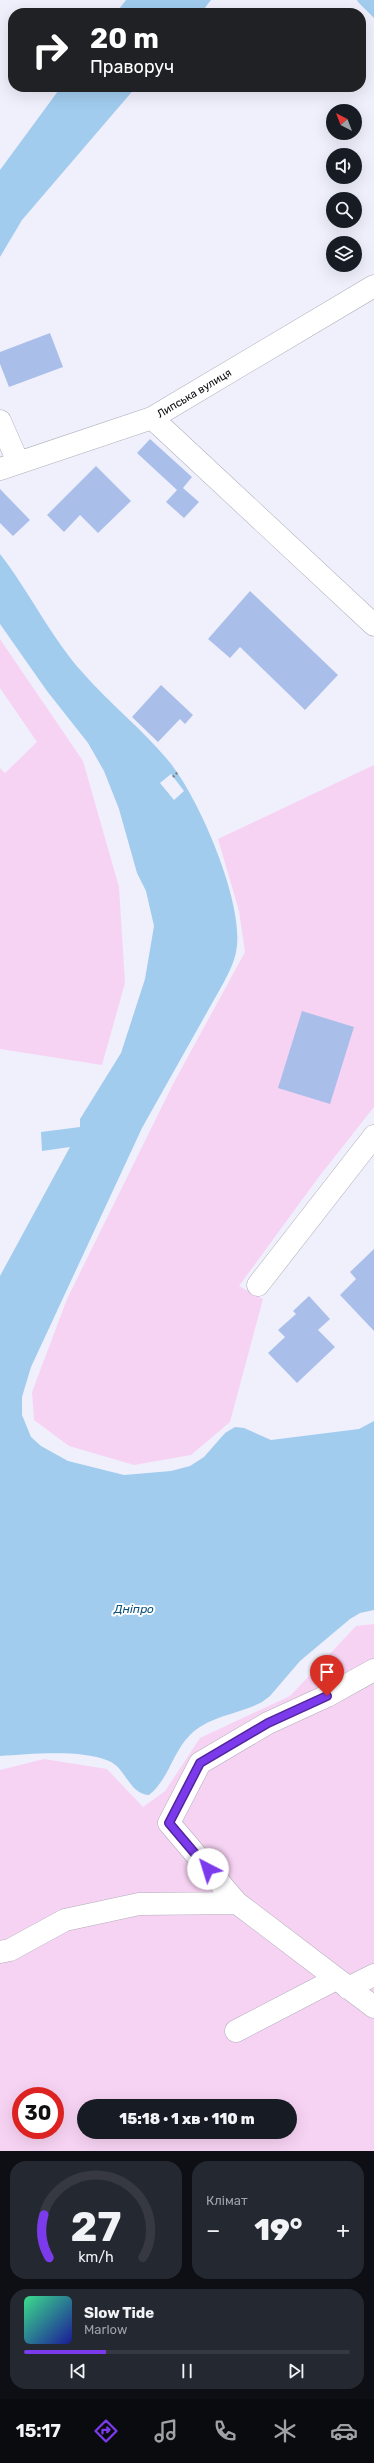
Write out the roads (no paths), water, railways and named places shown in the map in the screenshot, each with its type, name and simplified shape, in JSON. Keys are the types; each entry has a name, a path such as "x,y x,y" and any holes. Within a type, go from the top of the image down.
{"street":[{"name":"Липська вулиця","path":"9,465 152,418 374,286"},
{"path":"152,418 374,625"},
{"path":"0,421 9,465"},
{"path":"258,1285 374,1136"},
{"path":"374,1670 327,1696 268,1723 200,1763 169,1823 238,1903 374,2008"},
{"path":"0,1952 10,1950 65,1920 140,1904 238,1903"},
{"path":"236,2031 342,1983 374,1975"}],"water":[{"path":"126,0 211,0 205,8 120,8"},
{"path":"357,0 374,0 374,18 366,10 366,8"},
{"path":"57,92 132,92 22,220 0,257 0,170"},
{"name":"Дніпро","path":"0,554 11,568 72,660 103,695 147,737 179,775 192,797 216,848 233,901 237,925 237,945 234,960 224,982 142,1128 31,1367 22,1397 22,1415 31,1437 41,1446 68,1461 124,1475 171,1471 190,1466 204,1457 225,1433 235,1427 244,1428 271,1440 359,1429 374,1421 374,1610 360,1613 350,1619 300,1661 270,1696 262,1702 244,1710 215,1719 197,1729 184,1742 166,1774 156,1789 149,1795 142,1794 132,1786 115,1764 98,1757 56,1753 0,1756 0,1276 70,1147 42,1151 41,1132 80,1127 80,1119 121,1053 145,979 154,926 146,891 137,873 119,809 104,771 88,743 47,691 0,624"}]}
